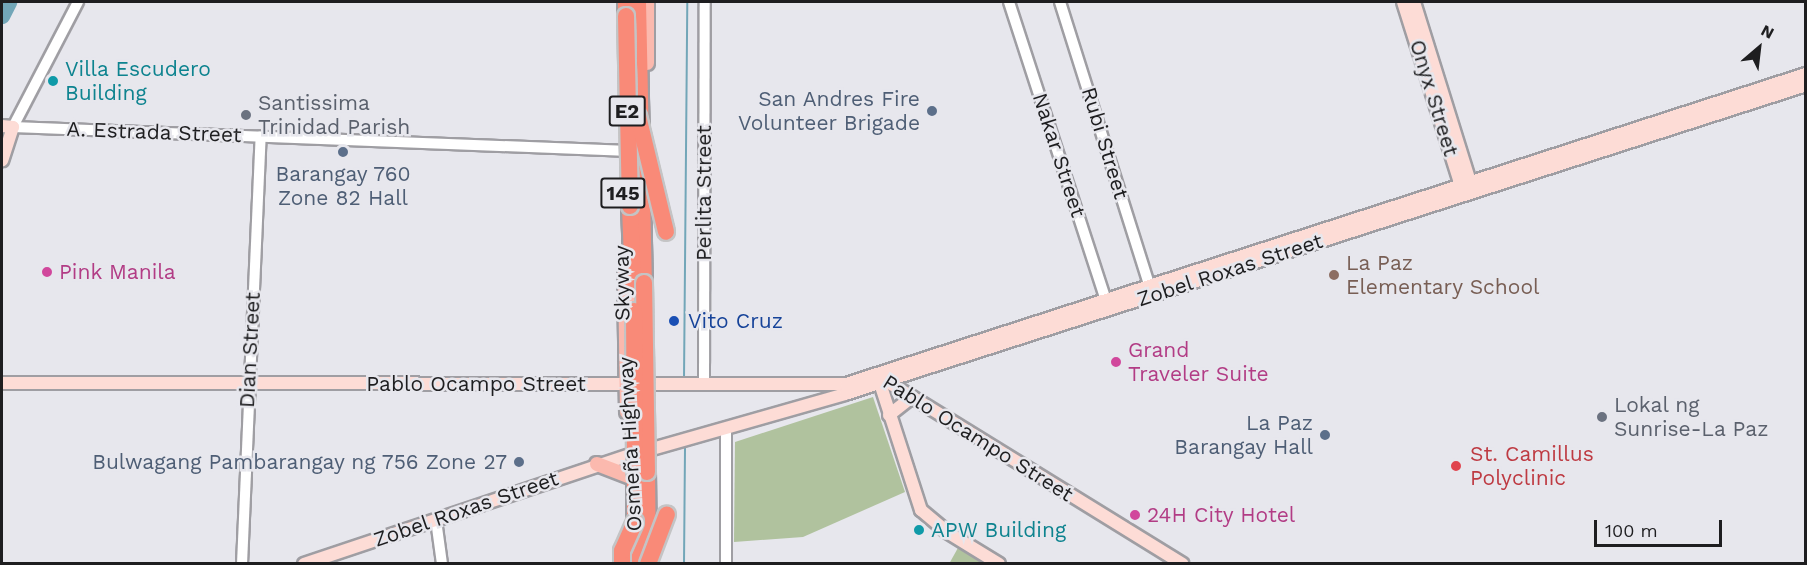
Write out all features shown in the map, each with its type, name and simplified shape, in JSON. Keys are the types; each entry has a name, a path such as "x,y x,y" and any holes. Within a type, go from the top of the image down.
{"highway":[{"name":"Skyway","path":"626,2 635,564"},
{"name":"Skyway","path":"638,2 638,116 649,564"},
{"path":"638,116 666,232"},
{"path":"649,564 667,514"},
{"path":"622,564 622,551 635,522"}],"main road":[{"name":"Osmeña Highway","path":"626,2 626,152 649,564"},
{"name":"Osmeña Highway","path":"635,564 631,477 641,452 639,384 647,2"},
{"name":"Onyx Street","path":"1403,2 1467,189"},
{"name":"Onyx Street","path":"1414,2 1467,189"},
{"name":"Zobel Roxas Street","path":"1107,304 1149,285 1563,159 1759,94 1806,74"},
{"name":"Zobel Roxas Street","path":"1759,94 1806,85"},
{"path":"2,160 7,127"},
{"name":"Zobel Roxas Street","path":"304,564 597,464 726,430 1412,206"},
{"path":"881,380 921,510 947,532 999,564"},
{"name":"Pablo Ocampo Street","path":"2,383 704,384 831,387 881,380 1183,564"},
{"path":"890,415 912,397"},
{"path":"597,464 631,477"}],"street":[{"path":"7,127 78,2"},
{"name":"Perlita Street","path":"704,384 705,2"},
{"name":"Nakar Street","path":"1009,2 1107,304"},
{"name":"Rubi Street","path":"1060,2 1149,285"},
{"name":"A. Estrada Street","path":"7,127 626,152"},
{"name":"Dian Street","path":"242,564 261,136"},
{"path":"726,430 726,564"},
{"path":"436,520 442,564"}],"green space":[{"path":"873,397 905,492 803,537 734,542 735,442"},
{"path":"959,546 982,559 982,563 949,564"}],"waterway":[{"path":"2,16 9,2"},
{"path":"684,380 687,2"},
{"path":"684,564 685,445"}],"place":[{"name":"Villa Escudero Building","path":"53,81"},
{"name":"San Andres Fire Volunteer Brigade","path":"932,111"},
{"name":"Santissima Trinidad Parish","path":"246,115"},
{"name":"Barangay 760 Zone 82 Hall","path":"343,152"},
{"name":"Pink Manila","path":"47,272"},
{"name":"La Paz Elementary School","path":"1334,275"},
{"name":"Vito Cruz","path":"674,321"},
{"name":"Grand Traveler Suite","path":"1116,362"},
{"name":"Lokal ng Sunrise-La Paz","path":"1602,417"},
{"name":"La Paz Barangay Hall","path":"1325,435"},
{"name":"Bulwagang Pambarangay ng 756 Zone 27","path":"519,462"},
{"name":"St. Camillus Polyclinic","path":"1456,466"},
{"name":"24H City Hotel","path":"1135,515"},
{"name":"APW Building","path":"919,530"}]}
